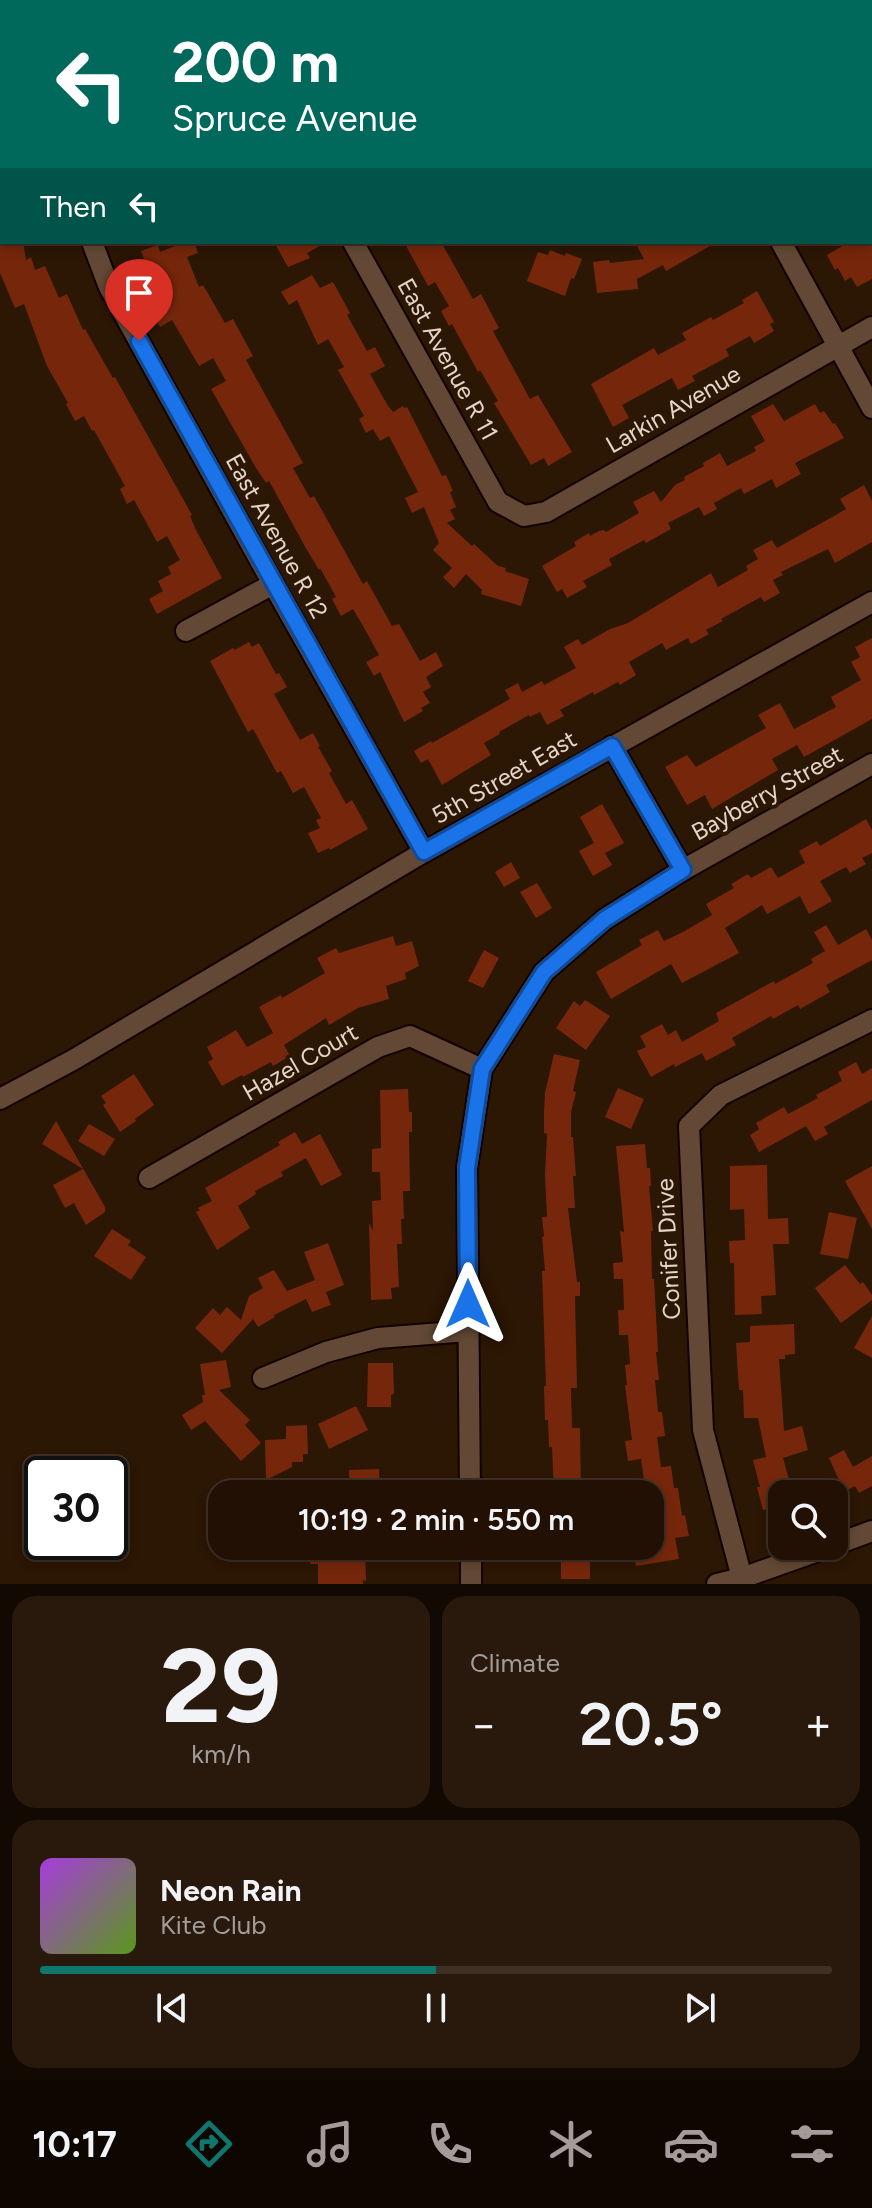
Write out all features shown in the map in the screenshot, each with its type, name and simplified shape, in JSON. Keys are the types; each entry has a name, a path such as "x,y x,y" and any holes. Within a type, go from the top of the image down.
{"street":[{"name":"East Avenue R 12","path":"93,244 109,287 424,852"},
{"name":"East Avenue R 11","path":"354,244 498,502"},
{"path":"782,244 872,408"},
{"name":"Larkin Avenue","path":"498,502 524,516 546,512 872,327"},
{"path":"186,631 273,584"},
{"name":"5th Street East","path":"0,1099 73,1060 424,852 872,602"},
{"path":"612,746 683,870"},
{"name":"Bayberry Street","path":"470,1480 467,1168 482,1069 544,972 605,919 683,870 872,764"},
{"name":"Conifer Drive","path":"742,1578 703,1430 689,1126 721,1095 872,1020"},
{"name":"Hazel Court","path":"149,1178 378,1047 410,1036 482,1069"},
{"path":"263,1378 326,1352 378,1338 468,1331"},
{"path":"848,1540 872,1531"},
{"path":"471,1560 471,1584"},
{"path":"717,1584 793,1560"}],"building":[{"path":"0,244 23,244 26,260 31,257 35,270 45,266 59,298 67,294 83,330 115,377 192,515 196,530 222,578 157,614 149,599 163,591 158,581 171,574 168,567 180,560 167,536 157,542 134,500 127,504 120,489 125,486 84,416 75,421 47,366 24,304 15,308 0,273"},
{"path":"180,244 195,244 198,253 187,257 199,287 203,285 225,323 233,319 253,356 246,360 303,463 293,468 310,498 314,496 363,584 367,581 392,626 399,624 420,661 436,652 443,666 426,677 431,687 423,692 430,703 404,722 380,672 374,676 366,662 379,655 363,626 353,609 341,616 332,599 336,597 320,568 269,481 266,483 256,468 211,389 226,381 213,358 199,366 172,320 160,327 153,313 173,301 164,278 151,283 141,260 144,259 141,251 158,245 160,252"},
{"path":"275,244 323,244 307,253 310,258 288,267"},
{"path":"405,244 442,244 473,299 481,294 499,328 493,331 530,399 538,395 572,452 548,466 544,458 531,465 494,403 498,401 480,370 478,372 452,324 449,326 441,311 449,306 435,282 428,286"},
{"path":"636,244 713,244 666,271 663,265 637,279 638,289 597,293 593,262 644,259"},
{"path":"846,244 872,244 872,279 857,287 851,277 845,281 827,255"},
{"path":"550,250 582,259 565,296 527,281 538,252 548,255"},
{"path":"312,275 320,288 333,282 367,351 375,347 385,366 370,374 388,406 393,412 407,407 442,476 446,475 456,507 450,510 455,519 447,523 498,566 506,568 505,571 529,579 521,606 481,594 482,590 466,574 454,588 443,577 452,568 433,550 439,543 424,507 412,513 405,498 418,492 389,436 380,441 373,429 366,433 359,419 364,416 338,370 344,367 328,339 318,345 297,300 289,305 281,292"},
{"path":"757,291 774,322 770,324 774,331 754,343 750,336 726,349 729,356 692,376 695,381 678,390 672,378 622,405 629,418 613,427 591,384 654,348 658,355 686,340 682,333 744,303 742,300"},
{"path":"773,404 784,421 815,404 820,413 824,411 835,423 844,438 795,463 801,474 776,488 772,479 744,494 741,488 714,503 717,509 704,516 699,507 668,523 671,529 609,559 612,565 583,581 587,587 567,598 562,589 557,592 542,566 576,546 574,542 589,533 590,536 599,531 606,532 639,513 633,502 654,491 661,502 675,485 685,480 684,477 720,453 727,466 756,451 754,447 765,441 751,416"},
{"path":"864,485 872,501 872,542 835,563 828,549 781,572 783,575 773,580 780,593 764,602 761,597 721,619 723,621 706,630 709,634 691,644 688,638 666,650 662,643 629,662 636,675 620,685 618,682 594,695 593,692 560,710 564,716 547,725 540,712 499,732 484,743 491,755 442,785 428,759 421,763 414,751 510,699 505,690 518,683 522,692 542,681 544,685 576,668 564,647 578,639 582,645 628,623 711,573 718,587 748,570 746,566 758,559 753,550 772,540 777,548 841,512 846,509 840,499"},
{"path":"872,638 872,719 804,757 797,745 772,759 778,770 712,809 705,795 687,805 665,767 687,755 696,767 766,728 758,715 780,703 794,729 836,707 831,697 861,680 851,662 860,657 855,647"},
{"path":"249,642 252,647 259,643 287,687 274,694 300,740 313,733 346,804 352,800 368,829 330,850 318,853 308,833 320,828 316,820 321,818 304,787 293,793 281,771 277,773 253,729 248,732 210,661"},
{"path":"602,804 624,843 605,853 612,865 593,876 579,851 594,843 580,817"},
{"path":"866,819 872,830 872,853 862,858 866,864 850,873 846,867 820,881 832,901 809,914 800,896 767,914 762,905 725,928 739,953 682,983 671,964 611,999 596,972 642,945 639,940 658,930 664,941 683,932 712,915 706,904 734,888 731,884 748,874 751,878 771,867 778,878 805,863 799,851 817,841 820,846"},
{"path":"511,862 520,878 504,887 495,872"},
{"path":"537,883 552,908 536,918 520,892"},
{"path":"826,925 838,945 866,929 872,940 872,960 826,985 830,992 800,1009 798,1005 773,1019 771,1016 732,1038 736,1045 706,1061 702,1053 651,1077 637,1051 646,1047 640,1036 662,1024 668,1035 676,1030 682,1042 719,1021 716,1013 813,963 811,959 825,951 814,932"},
{"path":"393,936 396,946 412,941 419,966 405,973 406,979 386,986 389,999 358,1008 329,1025 326,1018 284,1045 290,1056 222,1086 208,1062 213,1059 207,1047 236,1030 247,1047 273,1033 259,1007 281,995 282,998 325,973 317,958 336,948 339,953"},
{"path":"484,950 499,958 483,988 468,981"},
{"path":"585,1000 610,1016 586,1050 556,1028 574,1001 580,1006"},
{"path":"554,1054 580,1060 571,1112 575,1208 568,1208 577,1282 580,1282 580,1296 575,1296 577,1388 571,1388 572,1428 580,1428 581,1480 553,1480 552,1447 549,1447 548,1420 545,1420 542,1217 547,1217 545,1093"},
{"path":"856,1062 862,1074 872,1068 872,1100 824,1127 828,1134 815,1141 806,1126 759,1152 750,1135 759,1129 756,1123 784,1107 788,1114 818,1098 816,1095 842,1081 838,1072"},
{"path":"134,1074 154,1105 120,1132 103,1105 106,1103 101,1096"},
{"path":"618,1088 644,1099 631,1129 605,1117"},
{"path":"408,1089 409,1112 412,1112 412,1132 409,1132 410,1191 403,1191 402,1244 397,1244 399,1287 391,1288 392,1299 371,1300 369,1223 373,1231 372,1201 381,1200 380,1172 372,1172 372,1149 381,1148 380,1090"},
{"path":"56,1121 105,1207 105,1212 86,1225 74,1203 65,1208 53,1185 83,1169 42,1144"},
{"path":"89,1124 115,1139 104,1156 78,1141"},
{"path":"295,1132 302,1144 320,1134 342,1175 321,1186 306,1158 281,1172 283,1176 255,1191 256,1194 238,1206 250,1228 217,1250 196,1212 212,1201 205,1188 280,1145 278,1142"},
{"path":"645,1144 647,1168 650,1168 652,1279 659,1380 655,1380 658,1412 662,1412 665,1436 657,1437 661,1467 671,1466 674,1488 678,1488 689,1536 675,1538 679,1559 636,1566 635,1560 664,1560 664,1480 644,1480 641,1459 628,1461 625,1441 632,1440 625,1385 625,1365 630,1364 628,1335 619,1335 618,1310 624,1310 623,1279 614,1279 613,1263 623,1262 620,1231 624,1232 616,1146"},
{"path":"767,1165 768,1219 788,1218 789,1244 773,1244 776,1295 761,1296 762,1314 735,1315 734,1263 730,1263 729,1241 745,1240 744,1209 730,1210 730,1166"},
{"path":"872,1166 872,1229 845,1181"},
{"path":"829,1212 857,1218 848,1259 820,1254"},
{"path":"112,1229 131,1241 128,1245 146,1257 131,1280 94,1256"},
{"path":"328,1243 344,1285 326,1292 331,1305 312,1312 306,1299 258,1327 253,1319 222,1353 195,1328 213,1308 220,1315 227,1307 241,1320 249,1296 263,1288 258,1278 274,1270 287,1291 315,1280 304,1252"},
{"path":"845,1265 860,1284 863,1282 872,1300 841,1323 815,1288"},
{"path":"872,1316 872,1358 854,1348"},
{"path":"794,1324 795,1354 779,1359 784,1431 802,1426 808,1450 783,1458 789,1480 768,1480 768,1509 763,1510 753,1460 766,1457 758,1418 744,1418 743,1390 739,1390 736,1343 750,1342 750,1326"},
{"path":"226,1360 231,1387 219,1390 250,1420 245,1425 261,1443 241,1461 205,1421 191,1430 182,1415 203,1402 202,1395 205,1395 200,1364"},
{"path":"368,1363 393,1363 394,1394 391,1395 391,1407 367,1407"},
{"path":"356,1406 368,1430 329,1449 318,1424"},
{"path":"307,1425 308,1454 303,1454 303,1462 292,1462 292,1467 266,1480 265,1440 286,1439 286,1426"},
{"path":"844,1450 853,1467 872,1456 872,1486 859,1493 855,1486 848,1490 848,1480 839,1480 829,1458"},
{"path":"379,1469 379,1480 349,1480 349,1470"},
{"path":"310,1560 365,1560 366,1581 363,1580 363,1584 318,1584 318,1564 310,1564"},
{"path":"561,1560 590,1560 590,1579 561,1579"}],"route":[{"path":"139,341 424,852 612,746 683,870 605,919 544,972 482,1069 467,1168 468,1304"}]}
